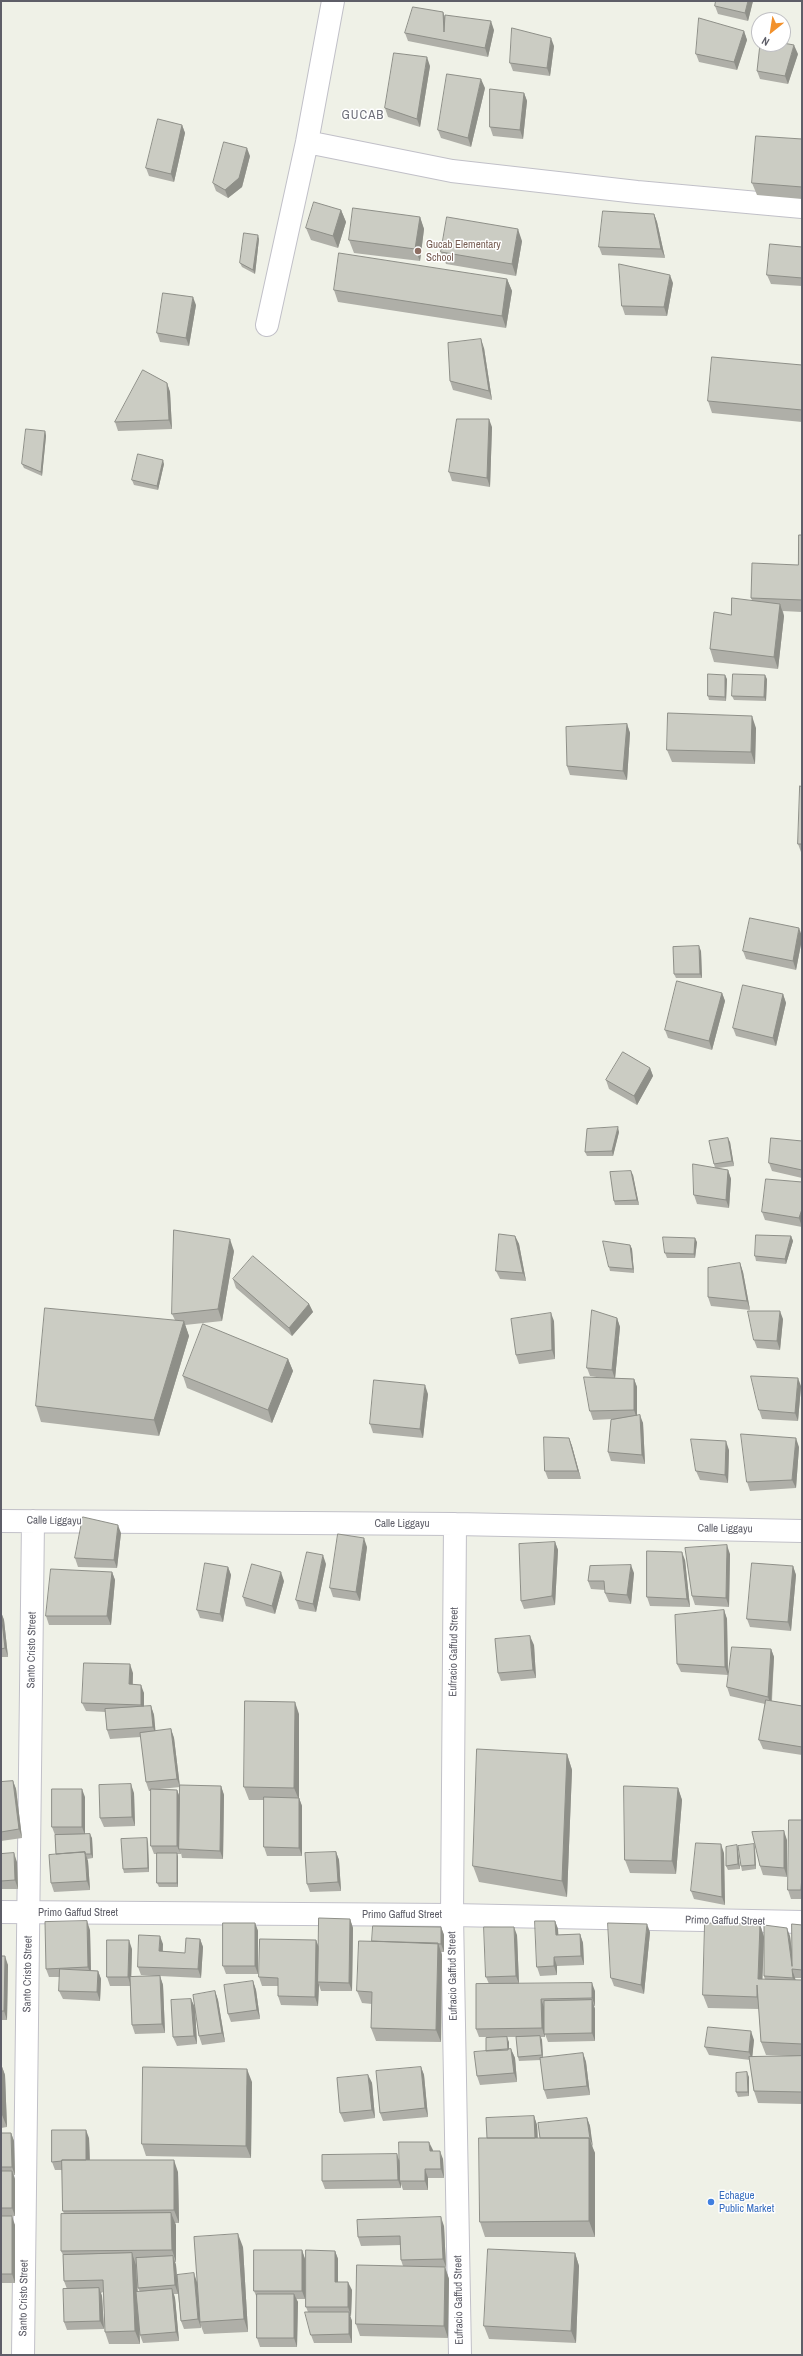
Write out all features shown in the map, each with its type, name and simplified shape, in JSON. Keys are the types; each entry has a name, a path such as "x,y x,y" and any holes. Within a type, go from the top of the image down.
{"street":[{"path":"267,325 307,142 333,1"},
{"path":"307,142 452,171 637,192 802,207"},
{"name":"Calle Liggayu","path":"1,1521 455,1524 802,1531"},
{"name":"Santo Cristo Street","path":"23,2355 33,1521"},
{"name":"Eufracio Gaffud Street","path":"455,1524 452,1916 460,2355"},
{"name":"Primo Gaffud Street","path":"1,1912 452,1916 802,1922"}],"building":[{"path":"716,1 748,1 745,13 715,6"},
{"path":"413,7 443,12 444,32 445,15 491,21 485,48 405,33"},
{"path":"699,18 744,31 734,62 696,54"},
{"path":"512,28 551,38 547,68 510,63"},
{"path":"791,44 794,45 785,76 757,71 759,52 791,52"},
{"path":"394,53 427,57 417,119 385,108"},
{"path":"447,74 481,79 468,138 438,130"},
{"path":"490,89 524,93 520,130 490,127"},
{"path":"158,119 182,125 171,174 146,168"},
{"path":"756,136 802,139 802,187 752,183"},
{"path":"224,142 247,148 239,178 225,190 213,183"},
{"path":"314,202 341,210 333,236 306,228"},
{"path":"353,208 420,217 415,249 349,240"},
{"path":"603,211 654,214 661,249 599,247"},
{"path":"447,217 518,229 512,264 441,252"},
{"path":"244,233 258,235 253,270 240,263"},
{"path":"770,244 802,247 802,278 767,275"},
{"path":"339,253 507,279 502,316 334,290"},
{"path":"619,264 670,275 664,307 622,306"},
{"path":"163,293 193,297 186,338 157,333"},
{"path":"481,339 489,391 450,381 448,343"},
{"path":"712,357 802,365 802,410 708,401"},
{"path":"143,370 167,383 169,420 115,422"},
{"path":"457,419 489,419 487,478 449,472"},
{"path":"26,429 45,431 41,472 22,464"},
{"path":"138,454 163,460 157,486 132,480"},
{"path":"799,535 802,535 802,600 751,598 752,563 798,565"},
{"path":"732,598 780,604 774,657 710,649 714,612 731,615"},
{"path":"708,674 725,675 725,697 708,696"},
{"path":"733,674 765,675 764,697 732,696"},
{"path":"668,713 752,716 751,752 667,750"},
{"path":"627,724 623,771 567,766 566,727"},
{"path":"800,786 802,787 802,844 798,844"},
{"path":"750,918 799,928 793,961 743,951"},
{"path":"699,946 700,974 674,974 673,947"},
{"path":"677,981 722,993 709,1041 665,1030"},
{"path":"743,985 783,994 773,1038 733,1028"},
{"path":"623,1052 650,1068 634,1096 606,1080"},
{"path":"618,1127 612,1151 585,1152 587,1129"},
{"path":"728,1138 732,1161 714,1164 709,1141"},
{"path":"771,1138 802,1141 802,1170 769,1163"},
{"path":"693,1164 728,1170 726,1200 694,1195"},
{"path":"631,1171 637,1200 614,1201 610,1172"},
{"path":"766,1179 802,1182 802,1209 799,1218 762,1212"},
{"path":"174,1230 230,1239 218,1309 172,1314"},
{"path":"499,1234 515,1236 523,1273 496,1271"},
{"path":"756,1235 791,1236 785,1259 755,1256"},
{"path":"663,1237 695,1238 694,1254 665,1253"},
{"path":"603,1241 630,1245 633,1269 609,1267"},
{"path":"253,1256 309,1304 289,1328 233,1279"},
{"path":"740,1263 747,1301 708,1297 708,1268"},
{"path":"45,1308 184,1321 154,1420 36,1406"},
{"path":"592,1310 617,1318 612,1370 587,1368"},
{"path":"748,1311 780,1311 777,1341 754,1340"},
{"path":"551,1313 552,1350 516,1355 511,1319"},
{"path":"203,1324 288,1359 268,1410 183,1376"},
{"path":"751,1376 798,1378 795,1413 759,1410"},
{"path":"584,1377 634,1379 634,1410 590,1411"},
{"path":"374,1380 425,1385 420,1429 370,1424"},
{"path":"640,1415 642,1455 608,1452 611,1420"},
{"path":"741,1434 796,1438 792,1480 747,1482"},
{"path":"544,1437 569,1438 578,1471 545,1471"},
{"path":"691,1439 726,1441 725,1475 696,1471"},
{"path":"83,1517 118,1525 114,1560 75,1558"},
{"path":"338,1534 364,1538 356,1592 330,1588"},
{"path":"555,1542 552,1596 521,1601 519,1544"},
{"path":"727,1545 726,1598 692,1596 685,1548"},
{"path":"647,1551 682,1552 687,1599 647,1597"},
{"path":"307,1552 323,1555 313,1604 296,1600"},
{"path":"205,1563 228,1567 220,1614 197,1610"},
{"path":"752,1563 793,1566 788,1622 747,1619"},
{"path":"252,1564 281,1572 272,1606 243,1597"},
{"path":"631,1565 627,1595 605,1593 604,1581 588,1581 590,1566"},
{"path":"51,1569 112,1572 107,1616 46,1616"},
{"path":"724,1610 725,1667 677,1664 675,1615"},
{"path":"1,1612 5,1648 1,1649"},
{"path":"530,1636 533,1670 498,1673 495,1639"},
{"path":"732,1647 771,1649 768,1697 727,1687"},
{"path":"84,1663 130,1664 129,1684 141,1685 141,1705 82,1703"},
{"path":"766,1700 802,1706 802,1747 759,1740"},
{"path":"245,1701 295,1702 294,1788 244,1787"},
{"path":"151,1706 153,1727 107,1730 105,1709"},
{"path":"171,1729 177,1779 146,1782 140,1733"},
{"path":"477,1749 567,1754 562,1881 473,1866"},
{"path":"13,1781 19,1829 1,1832 1,1782"},
{"path":"131,1784 132,1817 100,1818 99,1785"},
{"path":"180,1785 221,1786 220,1851 179,1849"},
{"path":"624,1786 678,1788 672,1861 625,1860"},
{"path":"52,1789 82,1789 82,1827 52,1827"},
{"path":"151,1789 177,1790 177,1846 151,1846"},
{"path":"264,1797 299,1798 299,1848 264,1847"},
{"path":"789,1820 802,1820 801,1890 788,1890"},
{"path":"784,1831 784,1868 760,1866 752,1832"},
{"path":"90,1834 91,1854 85,1854 85,1852 56,1854 55,1835"},
{"path":"147,1838 148,1868 123,1869 121,1839"},
{"path":"696,1843 721,1844 722,1897 691,1891"},
{"path":"754,1844 755,1865 741,1866 738,1846"},
{"path":"737,1845 738,1864 726,1866 726,1847"},
{"path":"85,1852 87,1881 51,1883 49,1855"},
{"path":"336,1852 338,1882 307,1884 305,1853"},
{"path":"14,1853 15,1880 1,1881 1,1854"},
{"path":"157,1853 177,1853 177,1883 157,1883"},
{"path":"319,1918 350,1919 349,1983 318,1982"},
{"path":"87,1921 88,1967 46,1969 45,1922"},
{"path":"535,1921 555,1921 556,1935 580,1934 581,1956 554,1957 554,1966 537,1967"},
{"path":"223,1923 255,1923 255,1966 223,1966"},
{"path":"608,1923 647,1924 641,1985 611,1978"},
{"path":"705,1923 760,1924 758,1979 802,1980 802,2044 761,2042 757,1985 757,1997 703,1995"},
{"path":"792,1924 802,1925 802,1970 792,1969 793,1978 764,1976 764,1925 787,1928 792,1966"},
{"path":"373,1926 441,1927 441,1944 372,1941"},
{"path":"484,1927 514,1927 516,1976 486,1977"},
{"path":"139,1935 160,1936 159,1951 185,1953 186,1938 200,1939 198,1969 138,1967"},
{"path":"260,1939 316,1940 315,1997 278,1996 278,1978 259,1977"},
{"path":"107,1940 129,1940 128,1977 107,1977"},
{"path":"359,1941 438,1943 436,2030 371,2028 372,1992 357,1991"},
{"path":"1,1956 5,1956 4,2011 1,2011"},
{"path":"60,1969 98,1971 97,1992 59,1991"},
{"path":"160,1976 162,2024 132,2025 130,1977"},
{"path":"253,1981 257,2010 228,2014 224,1985"},
{"path":"592,1983 592,1998 541,1999 542,2028 476,2029 476,1984"},
{"path":"215,1991 222,2033 199,2036 193,1995"},
{"path":"191,1999 194,2036 173,2037 171,2000"},
{"path":"592,2000 592,2033 544,2034 544,2001"},
{"path":"708,2027 751,2031 749,2052 705,2047"},
{"path":"540,2036 542,2055 518,2057 516,2037"},
{"path":"507,2037 508,2050 486,2051 486,2038"},
{"path":"511,2049 514,2073 477,2076 474,2052"},
{"path":"583,2053 587,2086 544,2090 540,2058"},
{"path":"802,2056 802,2092 754,2091 749,2057"},
{"path":"143,2067 247,2069 246,2146 142,2144"},
{"path":"421,2067 425,2108 380,2113 376,2071"},
{"path":"747,2072 748,2092 736,2092 736,2073"},
{"path":"368,2075 372,2110 340,2113 337,2078"},
{"path":"1,2076 2,2115 1,2115"},
{"path":"534,2116 535,2138 487,2138 486,2118"},
{"path":"587,2118 590,2139 540,2138 538,2123"},
{"path":"52,2130 86,2130 86,2160 62,2160 52,2162"},
{"path":"1,2133 11,2133 12,2167 1,2167"},
{"path":"479,2138 589,2138 589,2221 480,2222"},
{"path":"399,2142 429,2142 430,2151 440,2151 441,2169 425,2169 425,2181 400,2181"},
{"path":"397,2154 398,2180 322,2181 322,2155"},
{"path":"62,2160 174,2160 174,2210 63,2211"},
{"path":"1,2171 12,2171 12,2208 1,2208"},
{"path":"171,2213 172,2250 61,2251 61,2214"},
{"path":"1,2216 12,2216 12,2274 1,2274"},
{"path":"441,2217 443,2259 401,2260 400,2236 358,2237 357,2220"},
{"path":"238,2234 244,2319 200,2322 194,2237"},
{"path":"488,2249 575,2253 571,2331 484,2326"},
{"path":"254,2250 302,2250 302,2291 254,2291"},
{"path":"306,2250 335,2251 335,2282 348,2282 348,2307 306,2307"},
{"path":"132,2253 135,2331 105,2332 103,2280 64,2281 63,2255"},
{"path":"173,2256 175,2285 138,2288 136,2258"},
{"path":"357,2265 445,2267 444,2326 356,2324"},
{"path":"194,2273 198,2319 181,2321 177,2275"},
{"path":"99,2288 100,2321 64,2322 63,2289"},
{"path":"172,2289 176,2332 140,2335 136,2292"},
{"path":"257,2294 294,2294 294,2338 257,2338"},
{"path":"305,2312 349,2312 349,2334 311,2335"}],"place":[{"name":"Gucab Elementary School","path":"418,251"},
{"name":"Echague Public Market","path":"711,2202"}],"district":[{"name":"GUCAB","path":"363,116"}]}
